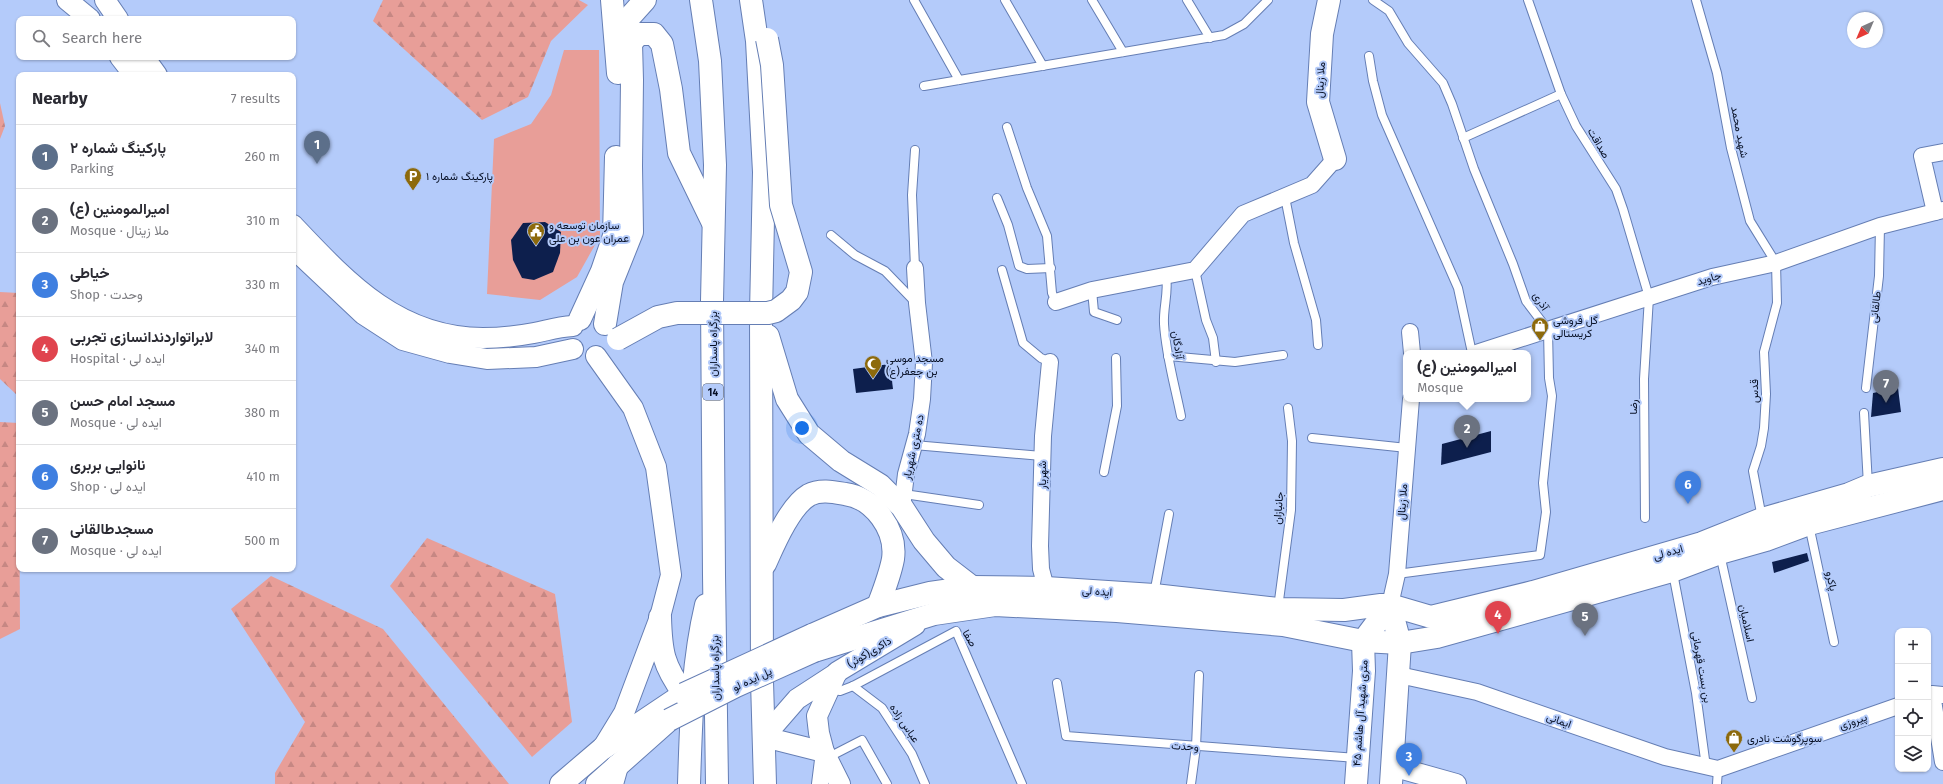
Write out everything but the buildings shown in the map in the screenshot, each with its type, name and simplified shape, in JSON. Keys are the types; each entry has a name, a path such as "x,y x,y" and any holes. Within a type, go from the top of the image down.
{"main road":[{"path":"576,323 602,271 614,236 618,77 612,0"},
{"path":"645,0 627,20 631,43 632,80 630,166 632,232 612,282 607,340 658,317 677,313 768,313 776,311 797,292 801,272 781,205 772,65 768,39 752,4"},
{"name":"بزرگراه پاسداران","path":"700,0 710,61 715,165 714,575 717,784"},
{"name":"ملا زینال","path":"1329,0 1322,34 1318,102 1335,159"},
{"path":"752,4 757,41 764,172 761,313 763,568 762,681 765,784"},
{"path":"631,43 639,34 654,34 662,44 671,88 679,153 714,225"},
{"path":"761,313 787,399 809,434 841,461 903,500 924,541 942,562 972,587"},
{"name":"ایده لى","path":"1390,605 1431,617 1533,592 1702,543 1762,519 1849,494 1868,486 1943,470"},
{"name":"ایده لى","path":"1363,641 1400,643 1437,637 1672,571 1720,553 1766,540 1809,524 1943,489"},
{"path":"763,568 782,528 802,501 810,495 828,491 848,495 868,504 882,517 890,536 893,557 888,578 878,606"},
{"path":"1762,519 1766,540"},
{"path":"689,784 690,720 698,637 714,575"},
{"name":"ایده لی","path":"813,643 878,606 930,593 972,587 1046,588 1154,595 1278,609 1344,610 1390,605"},
{"name":"ایده لی","path":"813,643 934,614 995,605 1117,611 1283,625 1363,641"},
{"path":"1363,641 1390,605"},
{"path":"1390,605 1400,643 1392,775"},
{"path":"660,617 661,647 665,663 674,680 684,694"},
{"name":"۴۵ متری شهید آل هاشم","path":"1356,784 1364,671 1363,641"},
{"name":"پل ایده لو","path":"561,784 602,749 684,694 813,643"},
{"name":"پل ایده لو","path":"597,784 614,775 669,720 736,686 813,643"}],"street":[{"path":"67,0 86,16"},
{"path":"106,0 116,16"},
{"path":"122,60 132,72"},
{"path":"146,60 155,72"},
{"path":"1939,211 1922,156 1943,152"},
{"path":"1056,302 1092,290 1195,270 1243,214 1312,185 1335,159"},
{"name":"جاوید","path":"1485,350 1712,277 1776,263 1880,226 1939,211"},
{"path":"296,228 364,295 402,320 447,334 483,338 533,333 576,323 593,317 607,340 656,467 671,575 660,617 624,713 602,749"},
{"path":"296,251 363,314 403,340 450,353 487,360 536,358 573,349"},
{"name":"ده متری شهریار","path":"903,500 906,474 914,445 922,399 924,363 917,303 916,268"},
{"path":"576,323 570,338 573,349 584,357 607,340"},
{"path":"1410,332 1412,350"},
{"name":"شهریار","path":"1046,588 1041,569 1042,436 1050,362"},
{"name":"ملا زینال","path":"1390,605 1397,574 1411,402"},
{"name":"ذاکری(کوثر)","path":"764,737 797,699 833,681 934,614"},
{"name":"ایمانی","path":"1399,675 1477,692 1562,720 1611,740 1714,773"},
{"path":"833,681 817,716 819,733 825,755 840,784"},
{"path":"1936,693 1943,762"},
{"name":"پیروزی","path":"1714,773 1895,707"},
{"path":"764,737 825,755"},
{"path":"820,784 825,755"},
{"path":"1392,775 1456,784"}],"lane":[{"path":"914,0 959,80"},
{"path":"1005,0 1044,66"},
{"path":"1092,0 1123,52"},
{"path":"1187,0 1210,38"},
{"path":"924,86 1224,35 1239,28 1268,0"},
{"name":"آذری","path":"1373,0 1389,11 1408,43 1442,83 1452,104 1463,138 1513,264 1526,301 1548,330"},
{"name":"صداقت","path":"1528,0 1561,94 1576,126 1616,189 1649,297"},
{"name":"شهید محمد","path":"1696,0 1717,73 1731,148 1750,221 1776,263"},
{"path":"1369,56 1373,81 1382,116 1458,288 1471,350"},
{"path":"1463,138 1561,94"},
{"path":"1007,127 1026,188 1047,236 1052,293 1056,302"},
{"path":"915,150 912,195 916,268"},
{"path":"1285,197 1294,243 1316,320 1318,344"},
{"path":"997,198 1008,225 1019,266 1027,269 1051,268"},
{"name":"طالقانی","path":"1866,388 1879,276 1880,226"},
{"path":"831,235 855,255 885,271 917,303"},
{"name":"قدس","path":"1762,519 1753,471 1761,446 1764,428 1766,394 1764,352 1777,303 1776,263"},
{"path":"1002,270 1023,343 1041,358 1050,362"},
{"path":"1195,270 1206,320 1213,338 1216,362"},
{"name":"آزادگان","path":"1166,275 1168,286 1164,322 1168,356 1181,416"},
{"path":"1092,290 1094,312 1117,320"},
{"name":"رضا","path":"1645,518 1644,380 1649,297"},
{"path":"1397,574 1540,556 1546,512 1543,483 1552,396 1549,378 1548,330"},
{"path":"1168,356 1216,362 1235,362 1283,355"},
{"path":"1104,472 1117,406 1116,358"},
{"name":"جانبازان","path":"1278,609 1290,510 1292,441 1288,408"},
{"path":"1864,413 1868,486"},
{"path":"1312,438 1407,448"},
{"path":"914,445 1042,456"},
{"path":"903,500 979,505"},
{"path":"1154,595 1169,514"},
{"name":"پاکرو","path":"1809,524 1834,642"},
{"name":"اسلامیان","path":"1720,553 1752,698"},
{"name":"بن بست قهرمانی","path":"1672,571 1696,693 1714,773"},
{"name":"صفا","path":"833,681 840,692 956,631 1022,784"},
{"path":"1191,784 1196,747 1199,676"},
{"name":"وحدت","path":"1057,683 1066,736 1357,758"},
{"name":"عباس زاده","path":"853,686 882,708 912,754 925,784"},
{"path":"825,755 862,740 887,784"}],"green space":[{"path":"383,0 579,0 588,5 551,41 528,97 482,120 373,21"},
{"path":"564,50 599,50 600,236 577,277 540,300 487,294 494,139 531,124 551,95"},
{"path":"0,103 5,126 0,139"},
{"path":"0,292 16,293 16,394 0,379"},
{"path":"0,422 16,423 16,572 20,572 20,629 0,639"},
{"path":"427,538 555,594 572,722 532,757 390,586"},
{"path":"271,576 383,629 509,784 275,784 275,773 305,722 231,609"}],"place":[{"name":"پارکینگ شماره ۲","path":"317,164"},
{"name":"پارکینگ شماره ۱","path":"413,191"},
{"name":"سازمان توسعه و عمران عون بن علی","path":"536,246"},
{"name":"گل فروشی کریستالی","path":"1540,341"},
{"name":"مسجد موسی بن جعفر(ع)","path":"873,379"},
{"name":"مسجدطالقانی","path":"1886,403"},
{"name":"امیرالمومنین (ع)","path":"1467,448"},
{"name":"نانوایی بربری","path":"1688,504"},
{"name":"لابراتواردندانسازی تجربی","path":"1498,634"},
{"name":"مسجد امام حسن","path":"1585,636"},
{"name":"سوپرگوشت نادری","path":"1734,753"},
{"name":"خیاطی","path":"1409,776"}]}
